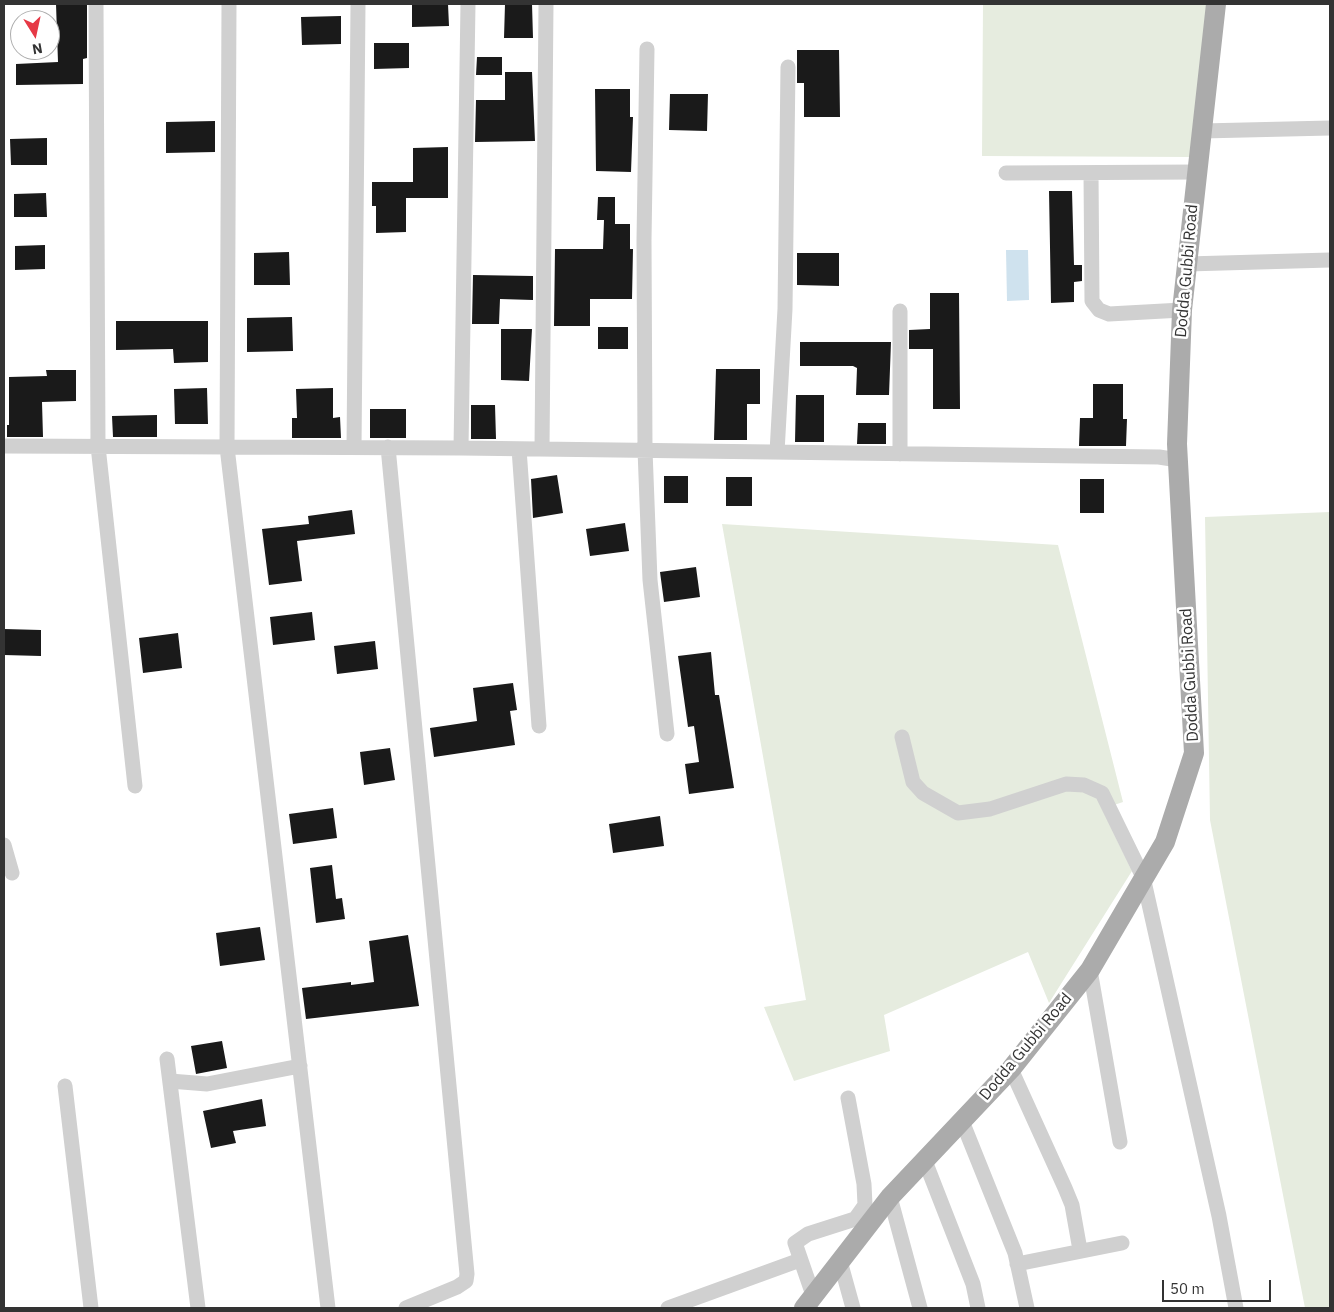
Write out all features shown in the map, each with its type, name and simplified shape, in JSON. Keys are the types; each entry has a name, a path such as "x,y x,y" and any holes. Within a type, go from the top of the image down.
{"main road":[{"name":"Dodda Gubbi Road","path":"805,1305 890,1197 1011,1069 1090,970 1165,842 1194,753 1178,460 1182,310 1216,4"}],"street":[{"path":"96,4 98,446 135,786"},
{"path":"229,4 227,447 328,1308"},
{"path":"354,447 358,4"},
{"path":"461,448 468,4"},
{"path":"542,449 546,4"},
{"path":"647,49 644,240 646,450 650,580 667,734"},
{"path":"777,452 785,310 788,67"},
{"path":"1202,131 1330,128"},
{"path":"1006,173 1197,172"},
{"path":"1091,173 1092,301 1099,310 1109,314 1182,310"},
{"path":"1187,264 1330,260"},
{"path":"900,311 900,454"},
{"path":"4,446 518,448 1159,457 1178,460"},
{"path":"388,448 467,1274 466,1281 457,1287 406,1308"},
{"path":"518,448 539,726"},
{"path":"902,737 913,782 923,793 958,813 990,809 1066,784 1084,785 1102,793 1143,877 1219,1216 1236,1308"},
{"path":"4,844 12,873"},
{"path":"1090,970 1120,1142"},
{"path":"167,1059 198,1308"},
{"path":"170,1081 207,1084 300,1066"},
{"path":"1011,1069 1072,1205 1080,1250"},
{"path":"66,1086 91,1308"},
{"path":"805,1305 800,1260 795,1243 800,1238 856,1219 865,1205 864,1184 848,1098"},
{"path":"962,1121 1015,1252 1027,1308"},
{"path":"925,1161 973,1284 978,1308"},
{"path":"890,1197 920,1308"},
{"path":"1017,1264 1122,1243"},
{"path":"668,1308 800,1260"},
{"path":"840,1261 853,1308"}],"shaded area":[{"path":"983,4 1211,4 1190,157 982,156"},
{"path":"1330,512 1330,1308 1305,1308 1210,820 1205,517"},
{"path":"722,524 1058,545 1123,802 1102,809 1132,871 1049,1003 1028,952 884,1015 890,1051 794,1081 764,1007 806,1000"}],"water":[{"path":"1006,250 1028,250 1029,300 1007,301"}],"building":[{"path":"56,4 87,4 87,58 83,59 83,84 16,85 16,64 58,62 60,60 60,10 56,10"},
{"path":"412,4 448,4 449,26 412,27"},
{"path":"505,4 532,4 533,38 504,38"},
{"path":"341,16 341,44 302,45 301,17"},
{"path":"374,43 409,43 409,68 374,69"},
{"path":"797,50 839,50 840,117 804,117 804,83 797,83"},
{"path":"477,57 502,57 502,75 476,75"},
{"path":"505,72 532,72 535,141 475,142 476,100 505,100"},
{"path":"595,89 630,89 630,117 633,117 631,172 596,171"},
{"path":"670,94 708,94 707,131 669,130"},
{"path":"215,121 215,152 166,153 166,122"},
{"path":"47,138 47,165 11,165 10,139"},
{"path":"448,147 448,198 406,198 406,232 376,233 376,206 372,206 372,182 413,182 413,148"},
{"path":"1049,191 1072,191 1074,265 1082,265 1082,281 1074,282 1074,302 1051,303"},
{"path":"46,193 47,217 14,217 14,194"},
{"path":"598,197 615,197 615,224 630,224 630,249 633,249 632,299 590,299 590,326 554,326 555,249 603,249 604,220 597,220"},
{"path":"45,245 45,269 15,270 15,246"},
{"path":"289,252 290,285 254,285 254,253"},
{"path":"797,253 839,253 839,286 797,285"},
{"path":"473,275 533,276 533,300 500,299 499,324 472,324"},
{"path":"930,293 959,293 960,409 933,409 933,349 909,349 909,330 930,329"},
{"path":"292,317 293,351 247,352 247,318"},
{"path":"116,321 208,321 208,362 174,363 173,349 116,350"},
{"path":"598,327 628,327 628,349 598,349"},
{"path":"501,329 532,329 529,381 501,380"},
{"path":"800,342 891,342 889,395 856,395 857,368 853,366 800,366"},
{"path":"716,369 760,369 760,404 747,404 747,440 714,440"},
{"path":"46,370 76,370 76,401 42,402 43,437 7,437 7,425 9,425 9,377 47,376"},
{"path":"1093,384 1123,384 1123,419 1127,419 1126,446 1079,446 1080,418 1093,418"},
{"path":"207,388 208,424 175,424 174,389"},
{"path":"333,388 333,418 340,417 341,438 292,438 292,418 297,418 296,389"},
{"path":"796,395 824,395 824,442 795,442"},
{"path":"471,405 495,405 496,439 471,439"},
{"path":"370,409 406,409 406,438 370,438"},
{"path":"157,415 157,437 113,437 112,416"},
{"path":"858,423 886,423 886,444 857,444"},
{"path":"557,475 563,513 533,518 531,479"},
{"path":"664,476 688,476 688,503 664,503"},
{"path":"726,477 752,477 752,506 726,506"},
{"path":"1080,479 1104,479 1104,513 1080,513"},
{"path":"352,510 355,534 297,541 302,581 269,585 262,529 309,524 308,516"},
{"path":"625,523 629,551 590,556 586,529"},
{"path":"696,567 700,597 664,602 660,572"},
{"path":"312,612 315,640 273,645 270,617"},
{"path":"4,629 41,630 41,656 4,655"},
{"path":"178,633 182,668 143,673 139,638"},
{"path":"375,641 378,669 337,674 334,646"},
{"path":"711,652 715,695 719,695 734,788 689,794 685,764 699,762 694,726 688,727 678,656"},
{"path":"513,683 517,710 510,711 515,745 434,757 430,728 477,721 473,688"},
{"path":"390,748 395,780 364,785 360,752"},
{"path":"333,808 337,838 293,844 289,814"},
{"path":"660,816 664,846 613,853 609,824"},
{"path":"332,865 336,899 342,898 345,919 316,923 310,868"},
{"path":"260,927 265,960 220,966 216,933"},
{"path":"408,935 419,1006 306,1019 302,988 351,982 351,985 374,982 369,941"},
{"path":"222,1041 227,1068 196,1074 191,1046"},
{"path":"262,1099 266,1126 233,1131 236,1143 211,1148 203,1111"}]}
